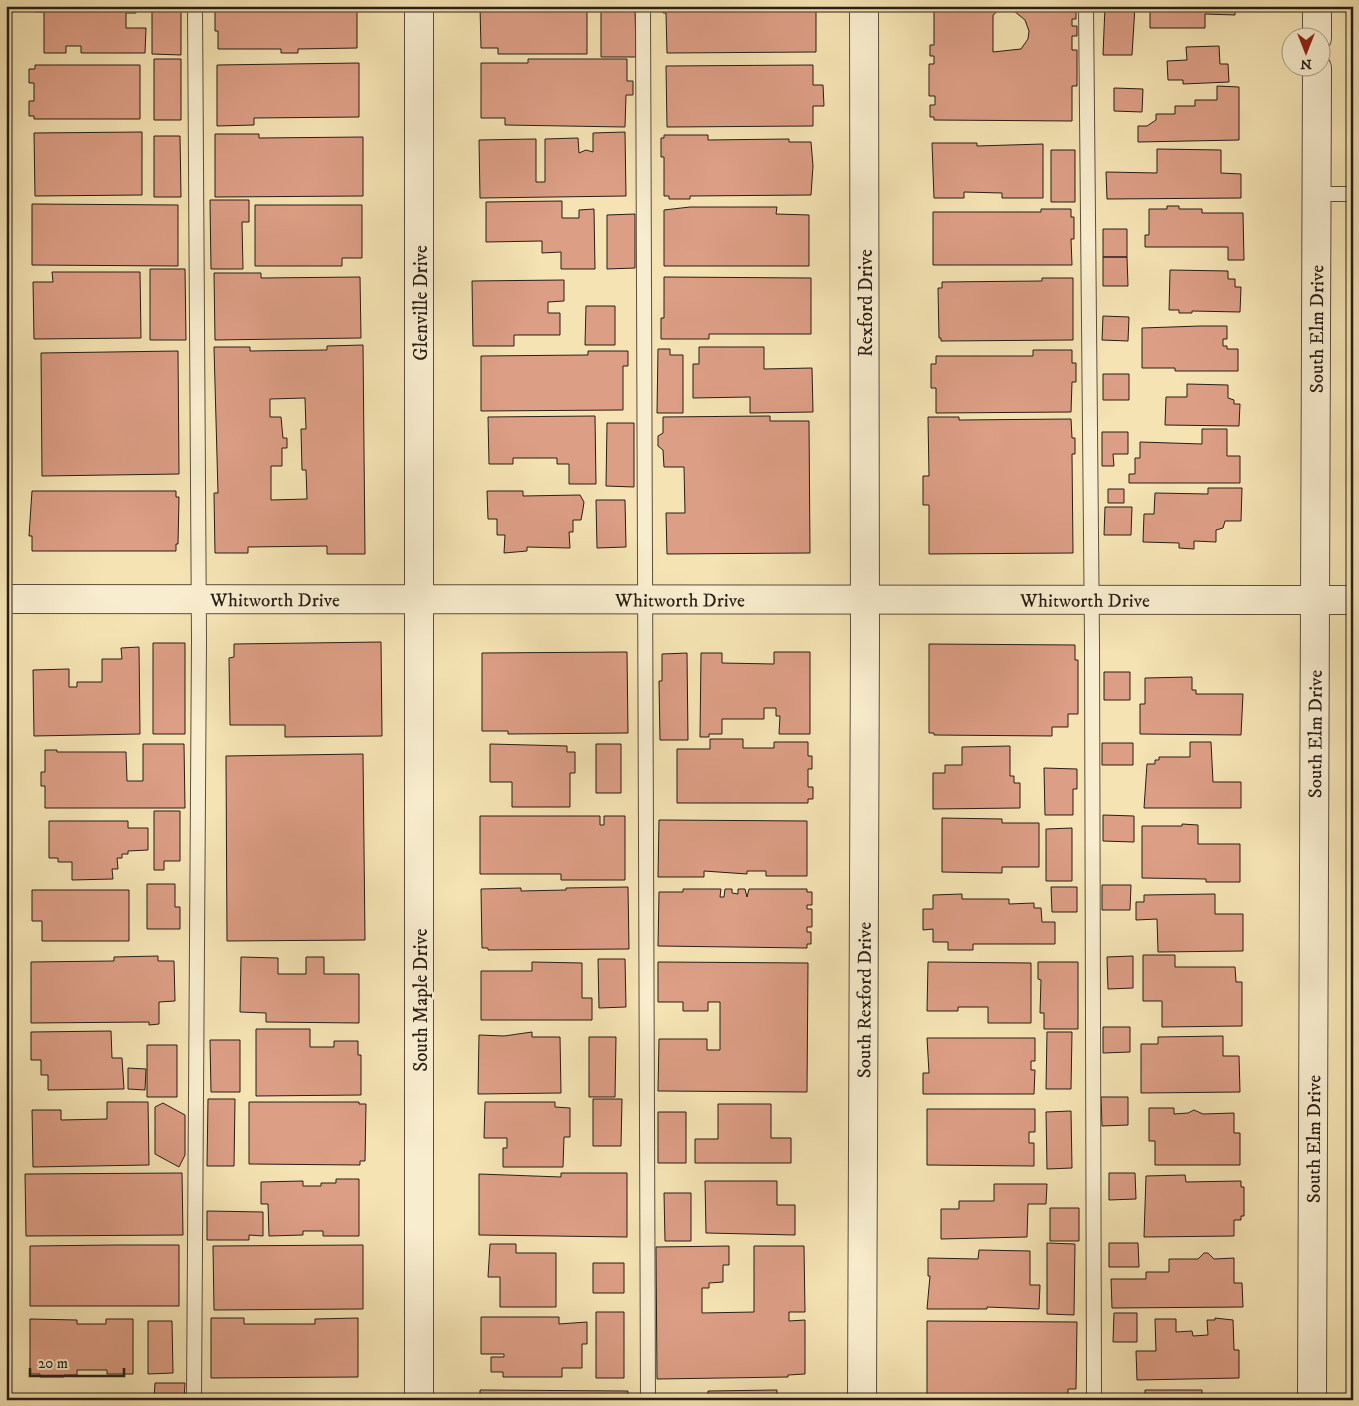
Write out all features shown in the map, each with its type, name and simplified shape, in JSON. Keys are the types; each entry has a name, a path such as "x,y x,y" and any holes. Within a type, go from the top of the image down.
{"street":[{"name":"Glenville Drive","path":"419,6 420,600"},
{"name":"Rexford Drive","path":"864,6 865,600"},
{"path":"1317,6 1317,28"},
{"name":"South Elm Drive","path":"1312,1400 1317,78"},
{"name":"Whitworth Drive","path":"6,599 1353,600"},
{"name":"South Maple Drive","path":"419,1400 420,600"},
{"name":"South Rexford Drive","path":"862,1400 865,600"}],"lane":[{"path":"194,1400 198,599 195,6"},
{"path":"643,6 648,1400"},
{"path":"1086,6 1092,601 1094,1400"},
{"path":"1316,194 1353,194"}],"building":[{"path":"35,6 136,6 136,13 126,13 126,28 146,28 145,53 81,53 81,46 66,46 66,53 44,53 44,12 35,12"},
{"path":"152,6 181,6 181,55 152,54"},
{"path":"215,6 357,6 357,48 298,49 298,53 281,53 281,49 218,49 218,31 215,31"},
{"path":"480,6 587,6 587,54 498,54 498,48 481,48"},
{"path":"601,6 635,6 636,57 601,57"},
{"path":"663,6 816,6 816,52 667,53 666,13 663,13"},
{"path":"934,6 1076,6 1076,19 1072,19 1072,26 1077,26 1077,36 1072,36 1072,50 1077,50 1077,86 1072,86 1072,121 934,120 934,117 930,117 930,105 935,105 935,96 929,96 929,64 934,64 934,56 930,56 930,45 934,45","holes":["999,10 1014,11 1025,20 1029,31 1028,39 1021,49 993,52 993,15"]},
{"path":"1105,6 1135,6 1132,55 1103,55"},
{"path":"1150,6 1235,6 1235,15 1205,14 1205,28 1150,28"},
{"path":"1219,46 1220,64 1228,64 1229,82 1183,84 1183,80 1168,80 1167,61 1187,60 1186,47"},
{"path":"154,59 181,59 181,120 154,120"},
{"path":"528,59 627,59 627,81 633,81 633,95 626,95 625,127 505,125 505,118 481,118 481,63 528,63"},
{"path":"359,63 359,117 254,118 254,125 217,126 217,65"},
{"path":"35,65 140,65 140,119 34,119 34,116 29,116 29,101 34,101 34,83 29,83 29,69 35,69"},
{"path":"813,65 813,85 823,85 824,106 813,106 813,126 667,127 666,66"},
{"path":"1217,86 1239,87 1239,140 1138,142 1138,126 1147,126 1156,120 1156,114 1175,114 1175,106 1195,106 1195,100 1217,100"},
{"path":"1114,88 1143,89 1142,112 1114,111"},
{"path":"142,132 142,195 35,196 34,133"},
{"path":"625,132 626,196 480,198 479,140 536,139 536,182 545,182 545,139 578,138 579,153 586,150 593,152 593,133"},
{"path":"215,134 259,134 259,138 363,137 363,196 215,197"},
{"path":"664,135 708,135 708,140 789,139 789,142 811,142 813,166 811,195 690,196 690,199 669,199 669,196 664,196 664,157 661,157 661,138 664,138"},
{"path":"154,136 180,136 181,197 154,197"},
{"path":"932,143 977,143 977,146 1043,144 1043,198 1002,198 1002,193 964,192 964,198 934,198"},
{"path":"1157,149 1221,150 1221,173 1241,174 1241,198 1107,199 1106,172 1157,173"},
{"path":"1051,150 1075,150 1075,202 1051,202"},
{"path":"210,200 249,200 249,222 242,222 243,269 211,269"},
{"path":"562,201 562,218 579,218 579,210 594,209 595,269 561,269 561,252 542,253 542,241 486,242 486,202"},
{"path":"32,204 178,205 178,266 32,265"},
{"path":"255,205 362,205 362,258 342,258 342,266 255,266"},
{"path":"1167,206 1179,206 1179,209 1202,209 1202,213 1243,213 1244,260 1228,260 1228,247 1145,247 1145,235 1149,235 1149,209 1167,209"},
{"path":"690,207 777,207 776,214 809,215 809,266 664,266 664,210"},
{"path":"1041,209 1071,209 1071,217 1074,217 1074,239 1071,239 1072,265 933,265 933,212 1041,212"},
{"path":"635,214 635,268 607,269 607,215"},
{"path":"1103,229 1127,229 1127,257 1103,257"},
{"path":"1103,257 1127,257 1128,286 1103,286"},
{"path":"150,269 185,269 186,340 150,340"},
{"path":"1170,270 1228,271 1228,279 1235,279 1235,287 1241,287 1240,312 1192,311 1192,313 1179,313 1179,310 1169,310"},
{"path":"52,272 140,272 141,338 34,339 33,282 53,282"},
{"path":"214,273 261,273 261,278 360,277 361,338 215,340"},
{"path":"664,277 811,278 811,334 709,334 709,339 661,339 661,318 664,318"},
{"path":"1042,278 1073,278 1073,340 941,341 941,338 939,338 938,288 942,288 942,282 1042,281"},
{"path":"564,280 564,301 548,302 548,313 560,313 560,335 514,335 514,346 473,346 472,281"},
{"path":"586,306 615,306 615,345 585,345"},
{"path":"1103,316 1129,317 1128,341 1102,340"},
{"path":"1227,326 1227,339 1223,339 1223,346 1227,346 1227,349 1238,349 1238,371 1175,371 1175,368 1142,368 1142,328"},
{"path":"363,345 365,554 327,554 327,546 248,547 248,553 215,553 214,493 218,493 214,347 250,347 250,351 327,350 327,346","holes":["305,398 306,429 301,429 302,470 306,470 307,499 271,500 271,466 282,466 282,448 287,448 287,438 283,438 281,417 270,417 270,399"]},
{"path":"699,347 764,347 764,369 812,368 813,412 750,413 750,397 693,398 693,364 699,364"},
{"path":"658,349 670,349 670,355 683,355 683,413 657,413"},
{"path":"1033,350 1072,350 1072,363 1076,363 1076,382 1072,382 1071,412 936,413 936,388 931,388 931,364 936,364 936,356 1033,356"},
{"path":"178,351 179,474 42,476 41,353"},
{"path":"588,351 628,351 628,366 623,366 623,410 481,411 481,356 588,355"},
{"path":"1103,374 1129,374 1129,400 1103,400"},
{"path":"1187,384 1228,385 1228,398 1234,400 1234,404 1240,404 1239,426 1165,425 1166,397 1187,397"},
{"path":"595,416 596,484 569,484 569,464 557,464 557,458 513,458 513,464 489,464 488,417"},
{"path":"770,416 770,421 809,421 810,553 667,554 666,513 685,513 684,467 664,467 663,450 658,446 658,436 663,433 663,417"},
{"path":"928,417 959,417 959,420 1071,419 1072,438 1075,438 1075,454 1072,454 1073,553 929,554 929,505 923,505 923,476 929,476"},
{"path":"607,423 634,423 634,487 606,486"},
{"path":"1202,429 1227,429 1227,456 1240,456 1240,483 1129,483 1129,474 1135,474 1135,458 1140,458 1140,442 1202,444"},
{"path":"1102,432 1128,432 1128,454 1113,454 1114,466 1102,466"},
{"path":"1208,488 1242,488 1241,521 1225,521 1223,528 1216,530 1216,542 1194,541 1194,549 1179,548 1179,543 1143,542 1144,514 1154,514 1155,493 1208,494"},
{"path":"1108,489 1124,489 1124,503 1108,503"},
{"path":"32,491 176,491 176,497 179,497 178,544 176,544 176,551 32,551 32,536 29,536"},
{"path":"487,491 523,491 523,496 580,495 584,502 581,520 573,520 573,532 569,532 570,548 527,547 527,551 504,553 505,535 497,535 497,519 488,519"},
{"path":"596,500 625,500 626,547 597,548"},
{"path":"1105,507 1132,507 1131,535 1104,535"},
{"path":"381,642 382,736 285,737 285,725 230,725 229,658 234,657 234,644"},
{"path":"153,643 185,643 185,734 153,734"},
{"path":"929,644 1075,645 1075,660 1078,660 1078,714 1068,714 1068,727 1052,727 1052,736 934,735 934,733 929,733"},
{"path":"139,647 140,734 34,736 33,670 69,669 69,687 77,687 77,682 102,682 102,659 122,659 121,648"},
{"path":"627,652 628,733 508,734 508,731 482,731 482,653"},
{"path":"774,652 810,652 810,734 779,734 780,716 776,716 776,708 764,708 764,719 722,719 722,734 709,734 709,737 700,737 701,653 722,653 722,663 774,664"},
{"path":"687,653 688,740 660,740 659,681 662,681 662,654"},
{"path":"1104,672 1130,672 1130,700 1104,700"},
{"path":"1192,677 1192,690 1196,690 1196,694 1243,694 1241,735 1140,734 1140,704 1145,704 1145,678"},
{"path":"710,739 743,739 743,748 774,748 774,742 808,742 808,756 812,756 812,769 808,769 808,787 813,787 813,799 808,799 808,803 677,803 677,749 710,749"},
{"path":"1190,742 1211,742 1213,782 1241,782 1241,808 1144,808 1147,764 1155,764 1155,760 1159,760 1159,757 1190,757"},
{"path":"1102,743 1133,743 1133,765 1102,765"},
{"path":"143,744 184,744 185,808 45,808 45,786 41,786 41,772 45,772 45,750 57,750 57,752 126,752 127,781 143,781"},
{"path":"490,744 567,746 567,752 575,752 575,773 570,773 570,807 512,807 512,782 490,782"},
{"path":"596,744 621,744 621,793 596,793"},
{"path":"1010,746 1010,776 1014,776 1014,783 1020,783 1020,808 933,809 933,773 945,773 945,765 962,765 962,747"},
{"path":"363,754 365,940 227,941 226,756"},
{"path":"1044,768 1077,769 1077,789 1073,789 1073,815 1045,815"},
{"path":"154,811 180,811 180,861 164,861 164,870 154,870"},
{"path":"1103,815 1134,816 1134,842 1103,841"},
{"path":"480,816 600,816 600,825 604,825 604,816 625,816 625,880 561,880 561,874 480,874"},
{"path":"942,818 1002,819 1002,823 1039,823 1039,867 1002,867 1002,873 942,872"},
{"path":"659,820 807,821 807,876 766,876 766,871 747,871 747,874 704,871 704,877 658,877"},
{"path":"49,821 128,821 128,828 148,828 148,850 128,851 128,854 122,854 122,858 117,858 118,869 112,869 113,879 72,880 72,862 58,862 58,858 49,858"},
{"path":"1182,824 1198,825 1198,844 1240,844 1240,882 1206,882 1206,879 1142,878 1142,826 1182,826"},
{"path":"1072,828 1072,881 1046,881 1046,829"},
{"path":"147,884 175,884 175,907 180,907 180,929 147,929"},
{"path":"1102,885 1131,885 1130,910 1102,910"},
{"path":"628,887 629,949 488,950 488,948 482,948 481,889 521,888 521,891"},
{"path":"1051,887 1077,887 1077,912 1052,912"},
{"path":"683,889 721,889 720,897 724,897 725,889 732,889 732,893 738,894 738,889 745,889 747,897 749,889 807,889 807,892 812,892 812,905 807,905 807,909 812,909 812,927 807,927 807,932 811,932 811,944 807,944 807,948 658,946 659,892 683,892"},
{"path":"32,890 129,890 129,941 42,941 42,921 32,921"},
{"path":"962,894 962,899 1009,899 1009,904 1034,903 1034,908 1041,908 1042,922 1055,922 1055,944 973,944 973,950 948,950 948,942 933,942 933,929 923,930 923,909 933,909 933,895"},
{"path":"1215,894 1215,914 1243,914 1243,951 1158,952 1157,919 1136,920 1136,902 1144,902 1144,895"},
{"path":"1143,955 1175,955 1175,967 1235,967 1236,982 1242,982 1242,1026 1162,1027 1162,1001 1143,1001"},
{"path":"158,956 158,961 174,961 175,1001 159,1002 159,1024 149,1025 149,1022 31,1023 31,962 114,961 114,957"},
{"path":"1133,956 1133,988 1108,989 1107,957"},
{"path":"241,957 278,958 278,974 306,974 306,957 324,957 324,974 359,974 359,1023 266,1022 266,1013 240,1012"},
{"path":"598,959 625,959 626,1007 599,1008"},
{"path":"532,962 582,963 582,998 592,998 592,1020 481,1020 481,971 532,971"},
{"path":"658,962 808,963 807,1092 658,1091 659,1039 707,1039 707,1050 720,1050 720,1002 708,1002 708,1011 683,1011 683,1002 658,1002"},
{"path":"928,962 1031,963 1031,1023 988,1023 988,1007 958,1007 958,1011 927,1011"},
{"path":"1038,962 1078,962 1078,1029 1044,1029 1044,1013 1040,1013 1041,980 1038,979"},
{"path":"1103,1027 1130,1027 1130,1052 1103,1053"},
{"path":"256,1029 310,1029 310,1047 334,1047 334,1041 358,1041 358,1055 361,1055 361,1095 256,1096"},
{"path":"111,1031 112,1058 122,1058 124,1089 48,1090 48,1075 41,1075 41,1060 31,1060 31,1032"},
{"path":"532,1032 532,1037 560,1037 561,1093 478,1094 479,1035 504,1036"},
{"path":"1047,1032 1072,1032 1071,1089 1046,1089"},
{"path":"1223,1036 1223,1056 1239,1056 1240,1092 1141,1093 1141,1044 1158,1044 1158,1037"},
{"path":"589,1037 616,1037 615,1097 589,1097"},
{"path":"927,1038 1035,1038 1035,1061 1031,1061 1031,1070 1035,1070 1034,1094 923,1094 923,1073 929,1073"},
{"path":"210,1040 240,1040 240,1092 211,1092"},
{"path":"147,1045 177,1045 177,1097 147,1097"},
{"path":"128,1068 146,1069 145,1090 128,1089"},
{"path":"1101,1097 1128,1097 1128,1125 1102,1126"},
{"path":"208,1099 235,1099 234,1166 207,1166"},
{"path":"593,1099 622,1099 621,1146 593,1146"},
{"path":"107,1102 148,1102 149,1165 33,1167 32,1110 61,1110 61,1120 107,1119"},
{"path":"249,1102 359,1102 359,1104 366,1104 365,1161 360,1161 360,1165 249,1164"},
{"path":"485,1102 555,1102 555,1107 570,1108 570,1137 564,1137 563,1167 503,1167 503,1148 507,1148 507,1138 484,1138"},
{"path":"163,1103 185,1115 185,1155 179,1167 155,1154 155,1107"},
{"path":"718,1104 771,1104 771,1138 791,1138 791,1163 695,1163 695,1139 718,1139"},
{"path":"1149,1108 1174,1108 1174,1114 1188,1113 1194,1110 1203,1114 1234,1113 1234,1133 1240,1133 1240,1165 1155,1165 1155,1141 1149,1141"},
{"path":"927,1109 1035,1109 1035,1132 1029,1132 1029,1143 1034,1143 1034,1166 927,1165"},
{"path":"1071,1111 1072,1168 1047,1169 1046,1112"},
{"path":"658,1112 686,1112 686,1163 658,1163"},
{"path":"182,1173 183,1235 26,1236 25,1174"},
{"path":"561,1173 627,1173 627,1237 479,1235 479,1174 561,1177"},
{"path":"1109,1173 1135,1173 1136,1199 1109,1200"},
{"path":"1185,1175 1186,1182 1241,1181 1241,1187 1244,1187 1244,1216 1241,1216 1241,1220 1234,1220 1234,1236 1144,1237 1146,1176"},
{"path":"336,1179 359,1179 359,1236 323,1236 323,1231 303,1231 303,1235 269,1236 268,1204 261,1204 261,1182 303,1181 303,1186 321,1186 321,1183 336,1183"},
{"path":"705,1181 777,1181 777,1205 795,1205 795,1235 706,1233"},
{"path":"994,1184 1047,1184 1046,1204 1028,1204 1027,1237 941,1239 941,1209 959,1209 959,1201 994,1201"},
{"path":"664,1193 691,1193 691,1241 665,1241"},
{"path":"1050,1208 1079,1208 1079,1241 1050,1241"},
{"path":"207,1211 263,1212 263,1236 249,1235 249,1240 207,1240"},
{"path":"1047,1243 1075,1244 1074,1315 1047,1314"},
{"path":"1109,1243 1138,1243 1139,1267 1109,1267"},
{"path":"490,1244 516,1244 516,1253 556,1253 556,1307 500,1307 500,1277 488,1277"},
{"path":"179,1245 179,1306 30,1306 30,1246"},
{"path":"363,1245 363,1309 214,1310 213,1246"},
{"path":"729,1246 729,1265 723,1265 723,1282 709,1283 709,1288 702,1288 702,1313 754,1312 754,1246 804,1246 805,1312 789,1312 789,1321 805,1320 805,1374 788,1375 788,1377 657,1379 656,1247"},
{"path":"979,1250 1030,1251 1030,1285 1040,1285 1039,1309 987,1307 987,1309 927,1309 930,1276 928,1276 928,1258 978,1259"},
{"path":"1204,1253 1208,1253 1214,1259 1234,1258 1234,1283 1242,1283 1243,1307 1112,1308 1111,1279 1146,1279 1146,1272 1169,1272 1169,1259 1198,1259"},
{"path":"593,1263 624,1263 624,1293 593,1293"},
{"path":"596,1312 624,1312 624,1378 596,1378"},
{"path":"1114,1313 1137,1313 1137,1342 1113,1342"},
{"path":"481,1317 559,1317 559,1324 587,1322 587,1344 582,1344 582,1368 562,1368 562,1377 503,1377 503,1372 491,1372 491,1357 504,1357 504,1354 481,1354"},
{"path":"211,1318 244,1318 244,1324 315,1324 315,1319 358,1318 358,1377 211,1378"},
{"path":"1215,1318 1233,1320 1234,1350 1239,1350 1239,1378 1137,1380 1136,1351 1156,1351 1155,1319 1176,1319 1176,1332 1192,1331 1193,1336 1208,1335 1207,1320 1215,1320"},
{"path":"30,1319 77,1320 77,1324 106,1324 106,1319 133,1319 133,1374 107,1374 107,1370 77,1370 77,1375 64,1375 64,1377 40,1377 40,1374 30,1374"},
{"path":"148,1321 172,1321 173,1373 148,1374"},
{"path":"927,1321 1077,1322 1076,1389 1068,1389 1068,1400 927,1400"},
{"path":"155,1383 185,1383 184,1400 154,1400"},
{"path":"480,1390 628,1391 628,1400 480,1400"},
{"path":"777,1390 777,1400 708,1400 708,1391"},
{"path":"1145,1390 1202,1390 1202,1400 1145,1400"},
{"path":"30,1395 123,1395 123,1400 30,1400"},
{"path":"278,1399 278,1400 210,1400"}]}
